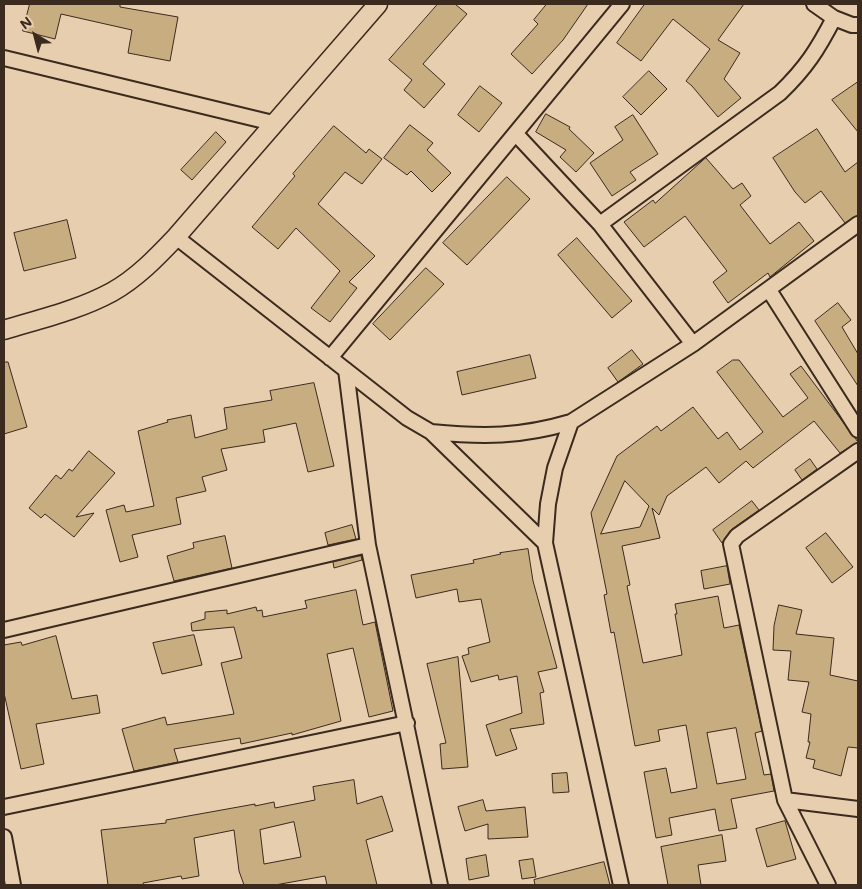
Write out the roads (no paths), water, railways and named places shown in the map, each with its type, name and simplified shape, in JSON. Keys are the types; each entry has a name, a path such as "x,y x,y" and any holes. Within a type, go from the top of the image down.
{"street":[{"path":"4,330 74,309 113,292 148,267 378,4"},
{"path":"330,358 622,4"},
{"path":"814,4 834,18 852,25 858,25"},
{"path":"600,224 780,93 815,55 834,18"},
{"path":"4,58 273,123"},
{"path":"516,134 600,224 692,344"},
{"path":"431,432 505,436 540,431 571,422 692,344 858,224"},
{"path":"176,237 407,418 431,432 545,543"},
{"path":"769,290 858,430"},
{"path":"346,370 368,545 440,885"},
{"path":"571,422 554,468 548,504 545,543 621,885"},
{"path":"828,885 785,800 732,544 737,536 858,450"},
{"path":"4,630 368,545"},
{"path":"4,807 407,722"},
{"path":"785,800 858,809"},
{"path":"4,837 14,885"}]}
